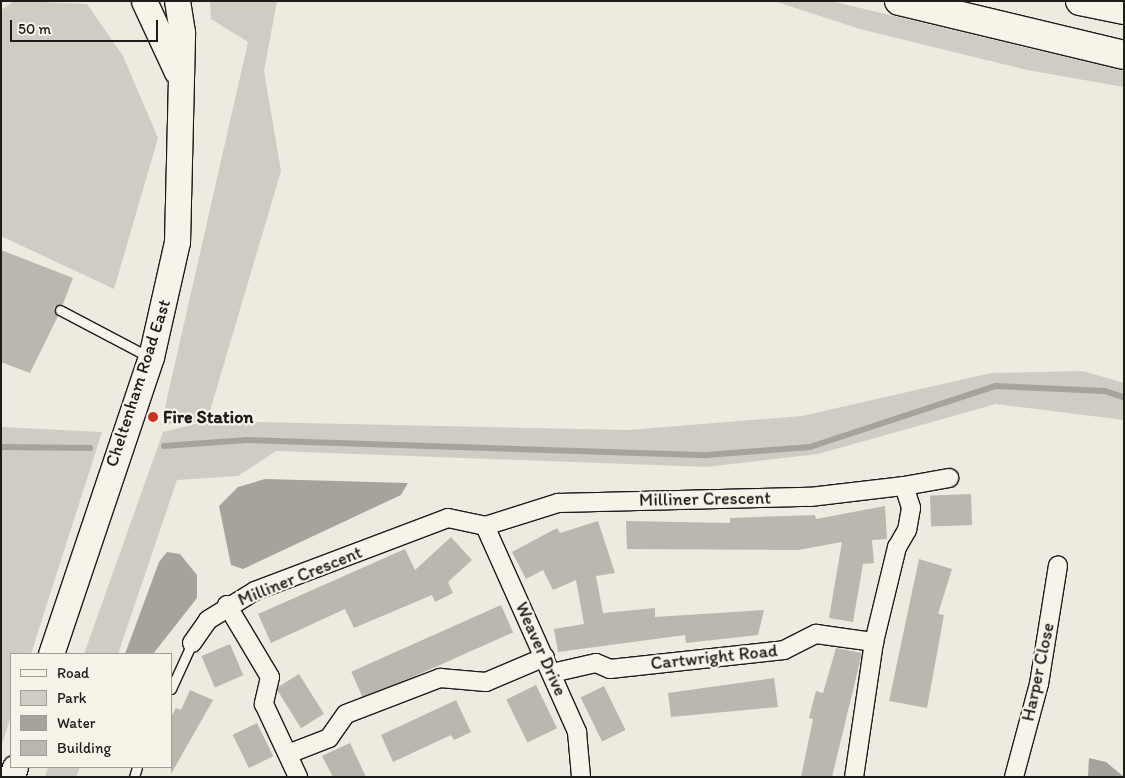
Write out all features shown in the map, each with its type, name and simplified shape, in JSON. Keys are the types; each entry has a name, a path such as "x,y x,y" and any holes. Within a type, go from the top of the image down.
{"highway":[{"path":"899,1 1124,55"},
{"path":"1080,1 1124,10"}],"main road":[{"name":"Cheltenham Road East","path":"144,1 178,74"},
{"name":"Cheltenham Road East","path":"51,653 150,358 178,242 178,74 182,32 177,1"}],"street":[{"name":"Milliner Crescent","path":"192,643 208,620 227,605 448,518 485,526 558,503 810,497 904,486 949,478"},
{"path":"854,777 874,642 897,547 907,530 912,508 904,486"},
{"name":"Weaver Drive","path":"485,526 578,732 581,777"},
{"name":"Harper Close","path":"1014,777 1038,684 1058,566"},
{"path":"227,605 270,677 264,704 298,777"},
{"name":"Cartwright Road","path":"552,673 596,663 610,669 784,650 816,634 874,642"},
{"path":"288,754 329,738 346,714 440,678 486,682 545,656"}],"lane":[{"path":"60,310 150,358"},
{"path":"172,688 192,643"}],"green space":[{"path":"14,1 87,4 123,56 158,138 114,289 1,236 1,10"},
{"path":"210,1 277,1 264,71 281,171 207,421 628,430 802,416 991,373 1083,371 1124,383 1124,420 996,404 818,454 707,467 276,451 238,476 177,480 118,653 84,653 163,432 203,422 161,425 248,42 211,19"},
{"path":"774,1 831,1 1124,71 1124,87 1027,70 860,29"},
{"path":"1,427 102,432 31,653 10,653 10,719 1,747"},
{"path":"48,768 80,768 76,777 45,777"}],"water":[{"path":"265,479 408,483 401,495 243,569 231,565 219,506 238,487"},
{"path":"167,552 180,554 197,575 197,598 154,653 125,653 159,562"},
{"path":"1089,758 1106,762 1124,777 1088,777"}],"building":[{"path":"1,250 73,278 63,304 54,308 58,316 30,373 1,362"},
{"path":"971,494 972,525 931,526 930,495"},
{"path":"885,506 887,539 872,540 874,563 863,564 853,622 829,618 842,542 798,550 627,549 626,521 730,523 730,518 815,515 816,519"},
{"path":"598,521 615,573 596,576 603,613 655,608 655,617 764,610 758,635 686,643 685,635 558,652 554,629 584,624 576,580 553,590 543,570 526,579 512,552 557,528 560,533"},
{"path":"451,537 472,560 448,582 453,593 435,602 432,595 354,628 345,609 271,643 258,614 405,549 415,570"},
{"path":"919,559 952,569 938,614 944,615 927,708 889,701"},
{"path":"501,605 513,632 363,699 351,672"},
{"path":"230,644 243,675 215,687 201,656"},
{"path":"836,648 862,653 832,777 801,777 813,719 809,718 816,691 823,693"},
{"path":"299,674 324,714 301,728 276,688"},
{"path":"774,678 778,707 671,717 668,693"},
{"path":"536,685 557,728 527,743 506,699"},
{"path":"604,686 625,730 602,741 581,697"},
{"path":"190,690 213,700 171,774 172,715 176,708 181,710"},
{"path":"456,700 471,732 454,740 451,735 393,762 381,735"},
{"path":"257,723 273,756 249,768 233,735"},
{"path":"350,743 366,777 333,777 322,756"}],"waterway":[{"path":"164,446 247,440 707,455 810,447 996,386 1105,391 1124,397"},
{"path":"1,447 90,448"}],"place":[{"name":"Fire Station","path":"153,417"}]}
